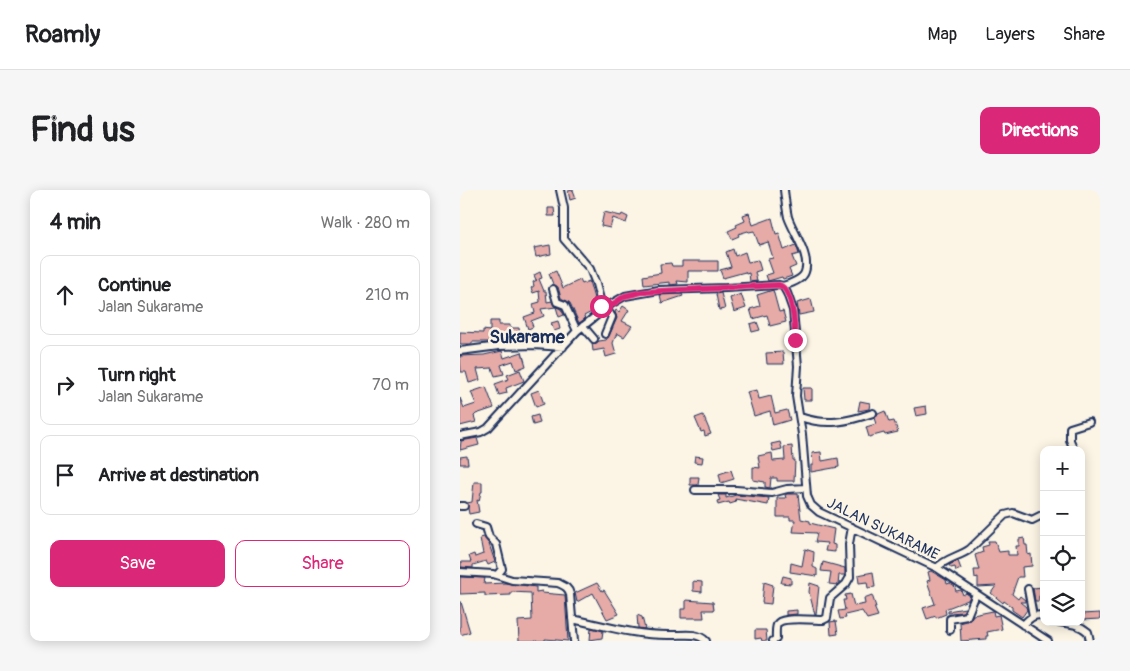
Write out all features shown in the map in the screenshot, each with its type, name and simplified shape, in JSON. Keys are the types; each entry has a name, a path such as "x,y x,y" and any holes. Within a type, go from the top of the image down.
{"street":[{"path":"560,190 564,208 565,242 577,252 590,269 604,309 612,317 605,334"},
{"path":"460,436 482,432 488,428 577,331 604,309 625,296 642,292 689,288 783,286 803,275 806,272 806,264 802,247 788,216 784,190"},
{"name":"JALAN SUKARAME","path":"783,286 793,310 798,366 796,396 809,501 816,510 937,568 1048,641"},
{"path":"553,289 556,302 566,305 577,331"},
{"path":"583,326 594,339"},
{"path":"460,351 499,346 534,345 562,347"},
{"path":"800,417 827,423 860,418 873,413"},
{"path":"1072,446 1070,440 1070,428 1090,422"},
{"path":"695,490 736,490 772,493 787,488 806,488"},
{"path":"937,568 943,562 970,549 1005,515 1013,513 1032,520 1040,516"},
{"path":"476,524 486,527 489,536 495,542 502,570 497,575"},
{"path":"773,641 776,639 776,625 786,619 823,620 827,618 830,598 846,584 850,577 849,544 852,527"},
{"path":"460,572 497,575 512,580 558,583 565,586 570,594 574,641"},
{"path":"1028,589 1033,616"},
{"path":"950,630 950,619 967,616 976,594"},
{"path":"1023,625 1033,616 1040,615"},
{"path":"572,619 642,635 700,636 706,641"},
{"path":"1079,626 1089,633 1090,641"},
{"path":"627,641 628,632"}],"building":[{"path":"573,190 576,198 570,200 568,191"},
{"path":"548,208 554,208 555,216 548,216"},
{"path":"604,212 621,216 622,214 628,217 626,223 613,218 610,228 601,226"},
{"path":"749,213 753,225 772,218 776,234 779,233 784,250 796,245 799,254 792,256 796,266 789,269 792,276 768,281 766,275 773,273 768,259 773,258 768,242 759,245 754,231 738,234 739,236 732,239 728,231 745,221 743,215"},
{"path":"550,245 551,254 536,257 534,248"},
{"path":"733,249 735,256 745,252 748,262 758,260 761,270 755,272 757,281 750,282 749,273 746,274 745,272 723,278 720,270 731,267 726,252"},
{"path":"682,261 718,261 718,271 688,271 688,282 677,281 678,284 670,285 670,282 644,285 643,276 661,273 660,264 671,263 672,266 682,266"},
{"path":"556,271 563,288 580,280 582,284 589,281 597,309 584,316 585,319 579,323 570,303 561,298 558,287 553,284 549,274"},
{"path":"540,272 542,278 539,279 544,291 546,291 547,302 552,301 554,306 561,309 564,315 559,317 556,307 541,309 544,316 531,321 533,327 528,329 524,317 535,313 533,304 540,302 539,291 533,293 531,288 534,286 533,282 537,280 534,275"},
{"path":"773,290 779,312 783,311 786,322 770,326 767,315 753,319 750,309 760,306 757,295"},
{"path":"721,293 725,309 719,310 716,294"},
{"path":"682,294 683,296 662,303 660,295"},
{"path":"741,294 746,308 734,312 730,298"},
{"path":"811,299 814,312 799,315 797,303"},
{"path":"623,306 629,310 622,321 632,326 624,337 617,333 613,343 616,354 606,357 604,349 593,351 592,343 595,344 606,340 617,318 616,310 619,312"},
{"path":"490,321 499,321 499,325 510,325 510,328 519,328 520,337 491,339 491,342 460,344 460,332 483,333 483,330 490,331"},
{"path":"558,321 560,329 554,331 551,323"},
{"path":"757,322 760,330 752,332 750,324"},
{"path":"502,351 504,358 522,352 526,366 516,370 513,361 501,365 504,374 495,376 492,368 477,369 480,380 469,383 466,372 461,372 460,356 484,355"},
{"path":"783,352 784,364 767,364 766,353"},
{"path":"520,370 524,381 506,388 507,393 499,395 495,384 509,379 507,375"},
{"path":"486,387 494,408 476,414 474,416 476,422 460,426 460,398 464,408 476,404 471,392"},
{"path":"803,388 812,388 812,400 804,400"},
{"path":"539,390 544,404 536,407 531,393"},
{"path":"757,390 759,399 771,396 775,413 787,410 790,420 773,425 770,411 754,416 747,392"},
{"path":"860,401 870,403 869,409 858,411"},
{"path":"926,406 927,414 916,416 914,408"},
{"path":"885,411 889,422 894,421 898,432 869,437 866,427 876,424 874,418"},
{"path":"538,415 540,423 533,425 531,417"},
{"path":"703,415 711,434 705,436 704,431 701,432 695,418"},
{"path":"477,438 479,445 460,450 461,441"},
{"path":"780,442 782,449 773,451 771,444"},
{"path":"792,446 793,460 795,460 794,481 777,481 777,478 771,478 770,488 765,487 765,482 753,480 753,467 760,468 758,456 772,453 773,461 785,460 784,447"},
{"path":"821,452 822,461 838,458 839,467 811,472 811,465 813,465 812,453"},
{"path":"467,456 468,464 460,464 460,457"},
{"path":"695,456 703,457 702,463 694,462"},
{"path":"731,470 734,479 721,483 719,474"},
{"path":"690,477 699,477 698,485 690,485"},
{"path":"474,482 482,482 482,492 479,501 477,500 479,512 469,514 467,503 472,502"},
{"path":"798,494 801,519 834,529 832,544 835,545 835,552 825,551 827,543 815,542 817,533 793,532 795,520 790,520 790,517 777,517 777,498 786,498 785,495"},
{"path":"718,495 726,495 726,498 736,495 769,498 768,505 735,499 736,502 718,505 717,501 720,500"},
{"path":"484,537 489,544 495,562 488,565 486,561 473,565 473,568 461,567 461,562 471,562 469,556 474,554 475,557 483,554 480,538"},
{"path":"1024,538 1028,555 1031,554 1032,566 1022,567 1023,577 1018,577 1012,594 1018,599 1020,596 1025,600 1025,602 1020,602 1027,610 1022,617 1012,610 1012,607 1004,601 1003,603 991,593 996,586 978,587 978,577 975,578 974,570 979,570 975,555 983,552 982,547 989,545 988,541 995,541 999,552 1008,551 1008,555 1017,555 1016,546 1019,546 1019,539"},
{"path":"805,549 814,552 813,567 817,569 817,576 790,572 791,563 802,566"},
{"path":"958,561 961,569 956,571 955,567 951,568 949,565"},
{"path":"823,562 845,568 845,575 839,575 838,585 829,584 831,572 821,571"},
{"path":"931,571 946,580 947,584 954,585 956,591 961,590 963,595 966,593 970,596 968,600 945,609 946,614 927,619 923,608 935,604 927,581 930,580 928,572"},
{"path":"873,572 875,587 868,588 867,582 859,583 858,575"},
{"path":"783,576 791,578 791,584 781,583"},
{"path":"460,577 485,578 484,584 505,583 536,587 536,592 542,591 542,593 565,595 568,641 545,639 545,641 519,641 518,621 532,620 531,593 511,592 511,595 485,596 485,593 460,594"},
{"path":"693,581 702,582 702,592 693,591"},
{"path":"764,582 773,585 771,604 762,603"},
{"path":"597,583 602,591 604,590 619,614 607,619 593,593 577,602 575,593"},
{"path":"810,583 819,586 816,615 809,592"},
{"path":"1040,587 1039,601 1035,601 1033,588"},
{"path":"851,594 854,606 865,604 864,598 872,595 878,616 867,619 862,611 845,615 846,618 840,619 838,611 845,610 843,600 846,600 845,595"},
{"path":"686,600 713,602 714,610 703,610 704,618 681,618 681,609 686,609"},
{"path":"460,602 470,632 460,635"},
{"path":"965,608 963,612 948,613 948,611"},
{"path":"797,610 797,614 786,615 786,611"},
{"path":"993,611 994,616 999,615 1002,629 987,632 988,636 986,636 986,639 961,641 960,623 970,620 973,615"},
{"path":"1100,613 1100,619 1085,620 1085,614"},
{"path":"637,615 642,617 645,629 638,628"},
{"path":"836,621 838,634 831,635 830,622"},
{"path":"591,628 603,631 602,638 590,640"},
{"path":"755,630 766,630 767,641 762,641 761,638 755,639"}],"district":[{"name":"Sukarame","path":"527,337"}],"route":[{"path":"601,306 603,311 625,296 642,292 689,288 779,285 783,286 787,293 793,310 795,340"}]}
